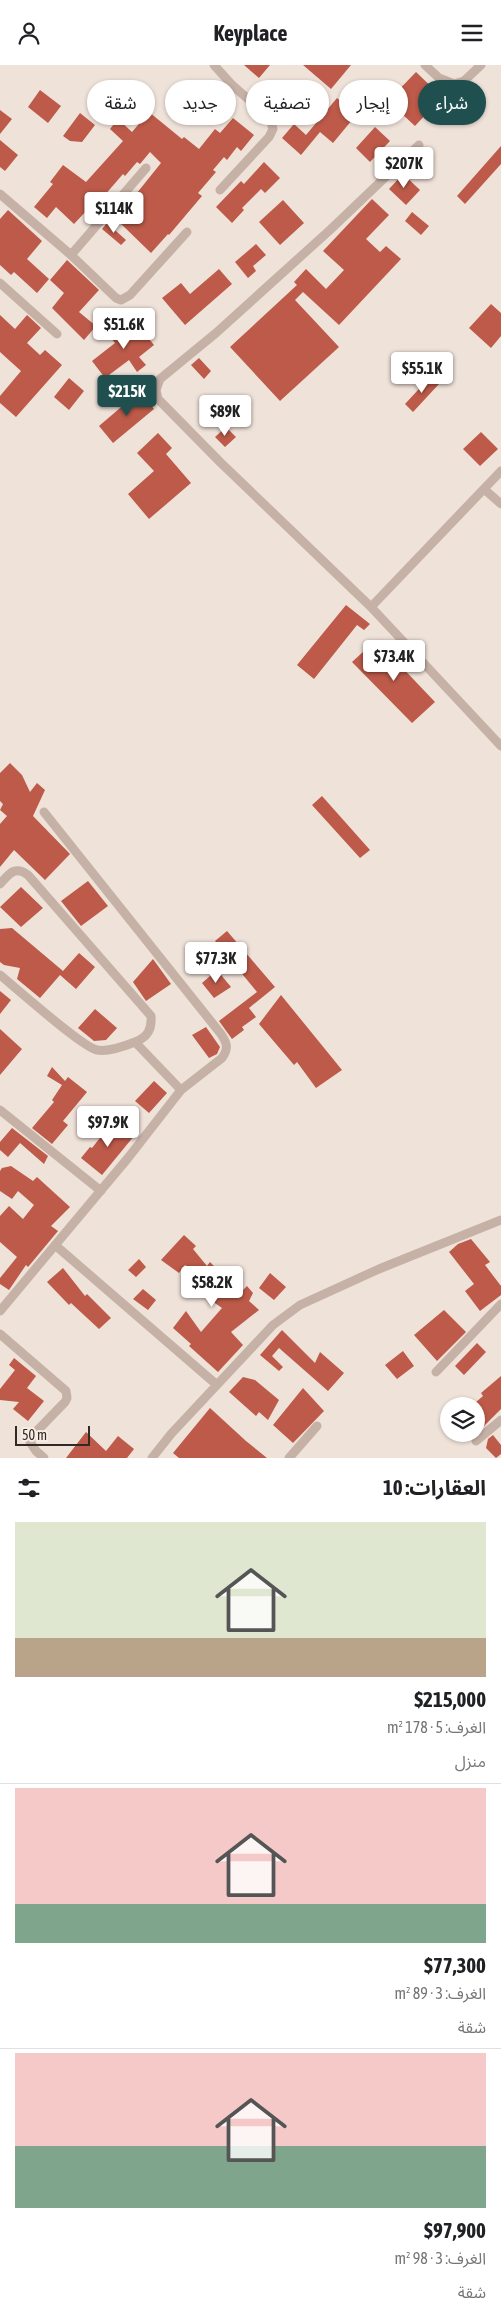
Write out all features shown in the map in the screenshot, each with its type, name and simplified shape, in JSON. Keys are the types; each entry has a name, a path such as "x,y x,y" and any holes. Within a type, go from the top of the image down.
{"street":[{"path":"214,65 232,85 270,118 273,129 270,137 220,190"},
{"path":"425,65 446,83 454,84 464,81 481,65"},
{"path":"419,145 331,229 216,333 160,379 156,390 158,399 214,457 371,607 501,746"},
{"path":"71,255 146,168"},
{"path":"0,194 71,255 116,297 126,299 187,231"},
{"path":"0,283 57,334"},
{"path":"371,607 501,471"},
{"path":"484,489 501,504"},
{"path":"0,1311 101,1191 181,1090 222,1058 226,1052 225,1042 44,812"},
{"path":"0,884 10,872 16,870 22,870 28,875 151,1016 152,1027 146,1036 135,1042 98,1050 90,1047 0,975"},
{"path":"135,1042 181,1090"},
{"path":"0,1110 101,1191"},
{"path":"152,1458 273,1325 300,1305 380,1269 501,1220"},
{"path":"56,1245 217,1385"},
{"path":"436,1373 501,1304"},
{"path":"0,1334 66,1391 67,1398 65,1402 33,1435 30,1442 44,1458"},
{"path":"485,1433 501,1420"},
{"path":"289,1458 317,1426"}],"building":[{"path":"244,65 270,65 259,78"},
{"path":"303,65 351,65 331,89 329,87 329,80 320,80"},
{"path":"416,72 424,80 418,80 418,123 415,126 408,120 408,80"},
{"path":"40,90 61,106 48,123 28,107"},
{"path":"337,98 339,100 339,125 348,125 333,143 320,132 301,155 282,138 293,125 306,135 314,125 329,125 329,108"},
{"path":"0,110 12,119 0,134"},
{"path":"80,113 87,119 87,125 95,125 82,142 70,141 63,136"},
{"path":"155,117 182,139 184,137 199,149 215,129 220,133 227,125 236,125 236,120 254,135 241,151 237,147 227,160 224,157 213,170 216,172 198,193 202,196 151,253 116,219 161,163 150,152 140,164 137,162 125,176 123,174 91,211 88,209 74,224 56,207 47,218 34,207 53,184 50,182 63,165 86,182 123,141 110,129 113,125 124,125 132,132 138,125 155,125"},
{"path":"375,127 390,141 370,162 356,148"},
{"path":"0,140 18,155 5,171 0,167"},
{"path":"501,146 501,164 465,204 457,196"},
{"path":"264,162 280,178 265,193 261,189 242,208 244,210 232,223 216,207 241,181 244,184"},
{"path":"403,174 420,190 406,205 389,189"},
{"path":"372,199 389,215 366,239 380,252 386,246 401,259 339,325 303,292 295,300 339,347 280,401 230,347 297,285 294,282 306,269 326,289 344,270 323,251"},
{"path":"283,200 304,223 280,245 259,222"},
{"path":"8,210 42,241 27,259 49,279 37,293 14,272 11,275 0,265 0,219"},
{"path":"412,212 429,226 421,235 405,221"},
{"path":"107,223 126,240 121,245 102,229"},
{"path":"256,244 266,255 253,266 256,271 248,278 235,262"},
{"path":"67,260 99,290 79,312 96,326 84,340 52,308 64,293 50,280"},
{"path":"219,269 232,284 185,325 162,298 181,283 190,294"},
{"path":"491,304 501,313 501,336 491,348 469,328"},
{"path":"0,315 15,329 27,315 41,328 27,343 40,355 45,350 62,365 16,417 0,403 0,396 21,371 0,352"},
{"path":"133,319 154,345 139,357 146,365 137,372 129,360 105,378 92,361 115,343 110,337"},
{"path":"199,358 211,371 204,379 191,365"},
{"path":"431,376 439,384 413,412 405,404"},
{"path":"69,378 84,391 69,410 54,397"},
{"path":"140,391 154,409 113,443 99,426"},
{"path":"226,427 236,437 225,447 215,437"},
{"path":"481,432 498,449 480,466 463,449"},
{"path":"158,433 172,448 166,454 191,483 149,519 128,494 154,471 137,453"},
{"path":"346,605 370,624 364,630 357,625 314,679 297,665"},
{"path":"376,640 435,702 412,723 352,662"},
{"path":"10,763 22,775 30,792 37,783 45,790 33,816 70,854 45,880 14,850 0,867 0,824 7,816 0,810 3,804 0,801 0,773"},
{"path":"322,796 370,850 360,858 312,805"},
{"path":"88,881 108,906 81,926 61,901"},
{"path":"21,887 43,908 21,927 0,907"},
{"path":"12,928 63,971 79,953 95,967 76,989 60,975 40,998 17,979 20,968 4,965 0,962 0,929"},
{"path":"227,931 275,987 249,1008 256,1017 242,1027 244,1030 232,1039 219,1021 257,992 215,941"},
{"path":"153,959 171,984 146,1001 133,982"},
{"path":"217,970 231,987 214,998 202,983"},
{"path":"0,991 11,1000 0,1014"},
{"path":"281,995 342,1070 316,1088 297,1062 294,1065 259,1024"},
{"path":"95,1009 117,1028 106,1040 94,1041 78,1028"},
{"path":"206,1027 220,1047 217,1054 209,1058 192,1035"},
{"path":"0,1029 22,1049 0,1075"},
{"path":"52,1067 65,1081 68,1077 87,1092 63,1121 68,1125 52,1144 32,1128 54,1102 52,1100 62,1085 47,1076"},
{"path":"154,1081 167,1093 149,1113 135,1101"},
{"path":"114,1120 134,1136 102,1175 81,1158 90,1147 92,1148"},
{"path":"12,1128 48,1156 44,1164 20,1143 8,1157 0,1150 0,1142"},
{"path":"11,1166 33,1181 37,1177 70,1207 51,1226 58,1231 28,1267 26,1265 9,1290 0,1284 0,1278 17,1257 0,1242 0,1216 9,1206 23,1219 34,1205 18,1191 12,1199 0,1191 0,1171 2,1168"},
{"path":"184,1235 196,1246 193,1249 207,1266 210,1262 240,1293 247,1286 253,1293 249,1301 259,1310 231,1332 243,1345 218,1372 189,1346 191,1344 173,1328 186,1311 201,1332 222,1308 192,1287 201,1275 185,1265 179,1273 161,1260"},
{"path":"471,1239 490,1262 485,1265 501,1286 501,1295 480,1311 465,1291 474,1284 449,1252 458,1244"},
{"path":"139,1259 146,1267 136,1277 128,1270"},
{"path":"63,1268 85,1296 87,1294 111,1318 99,1329 71,1303 69,1305 47,1282"},
{"path":"270,1273 286,1287 274,1300 259,1288"},
{"path":"143,1289 156,1300 148,1310 133,1299"},
{"path":"444,1310 466,1332 437,1361 414,1335"},
{"path":"282,1330 315,1363 320,1352 344,1373 328,1391 279,1348 272,1356 283,1367 279,1371 260,1355"},
{"path":"477,1343 486,1352 464,1375 455,1366"},
{"path":"403,1351 414,1366 397,1379 385,1365"},
{"path":"14,1358 36,1376 27,1388 44,1401 28,1421 13,1409 19,1402 0,1400 0,1389 15,1370 9,1365"},
{"path":"501,1376 501,1409 485,1425 485,1397 482,1397 481,1393"},
{"path":"243,1377 255,1380 279,1400 268,1420 259,1412 256,1416 229,1392"},
{"path":"303,1388 324,1411 293,1443 273,1425"},
{"path":"210,1408 267,1458 179,1458 173,1453"},
{"path":"86,1432 106,1451 118,1436 134,1449 127,1458 66,1458"},
{"path":"493,1435 501,1445 501,1454 496,1458 486,1448 488,1439"}]}
